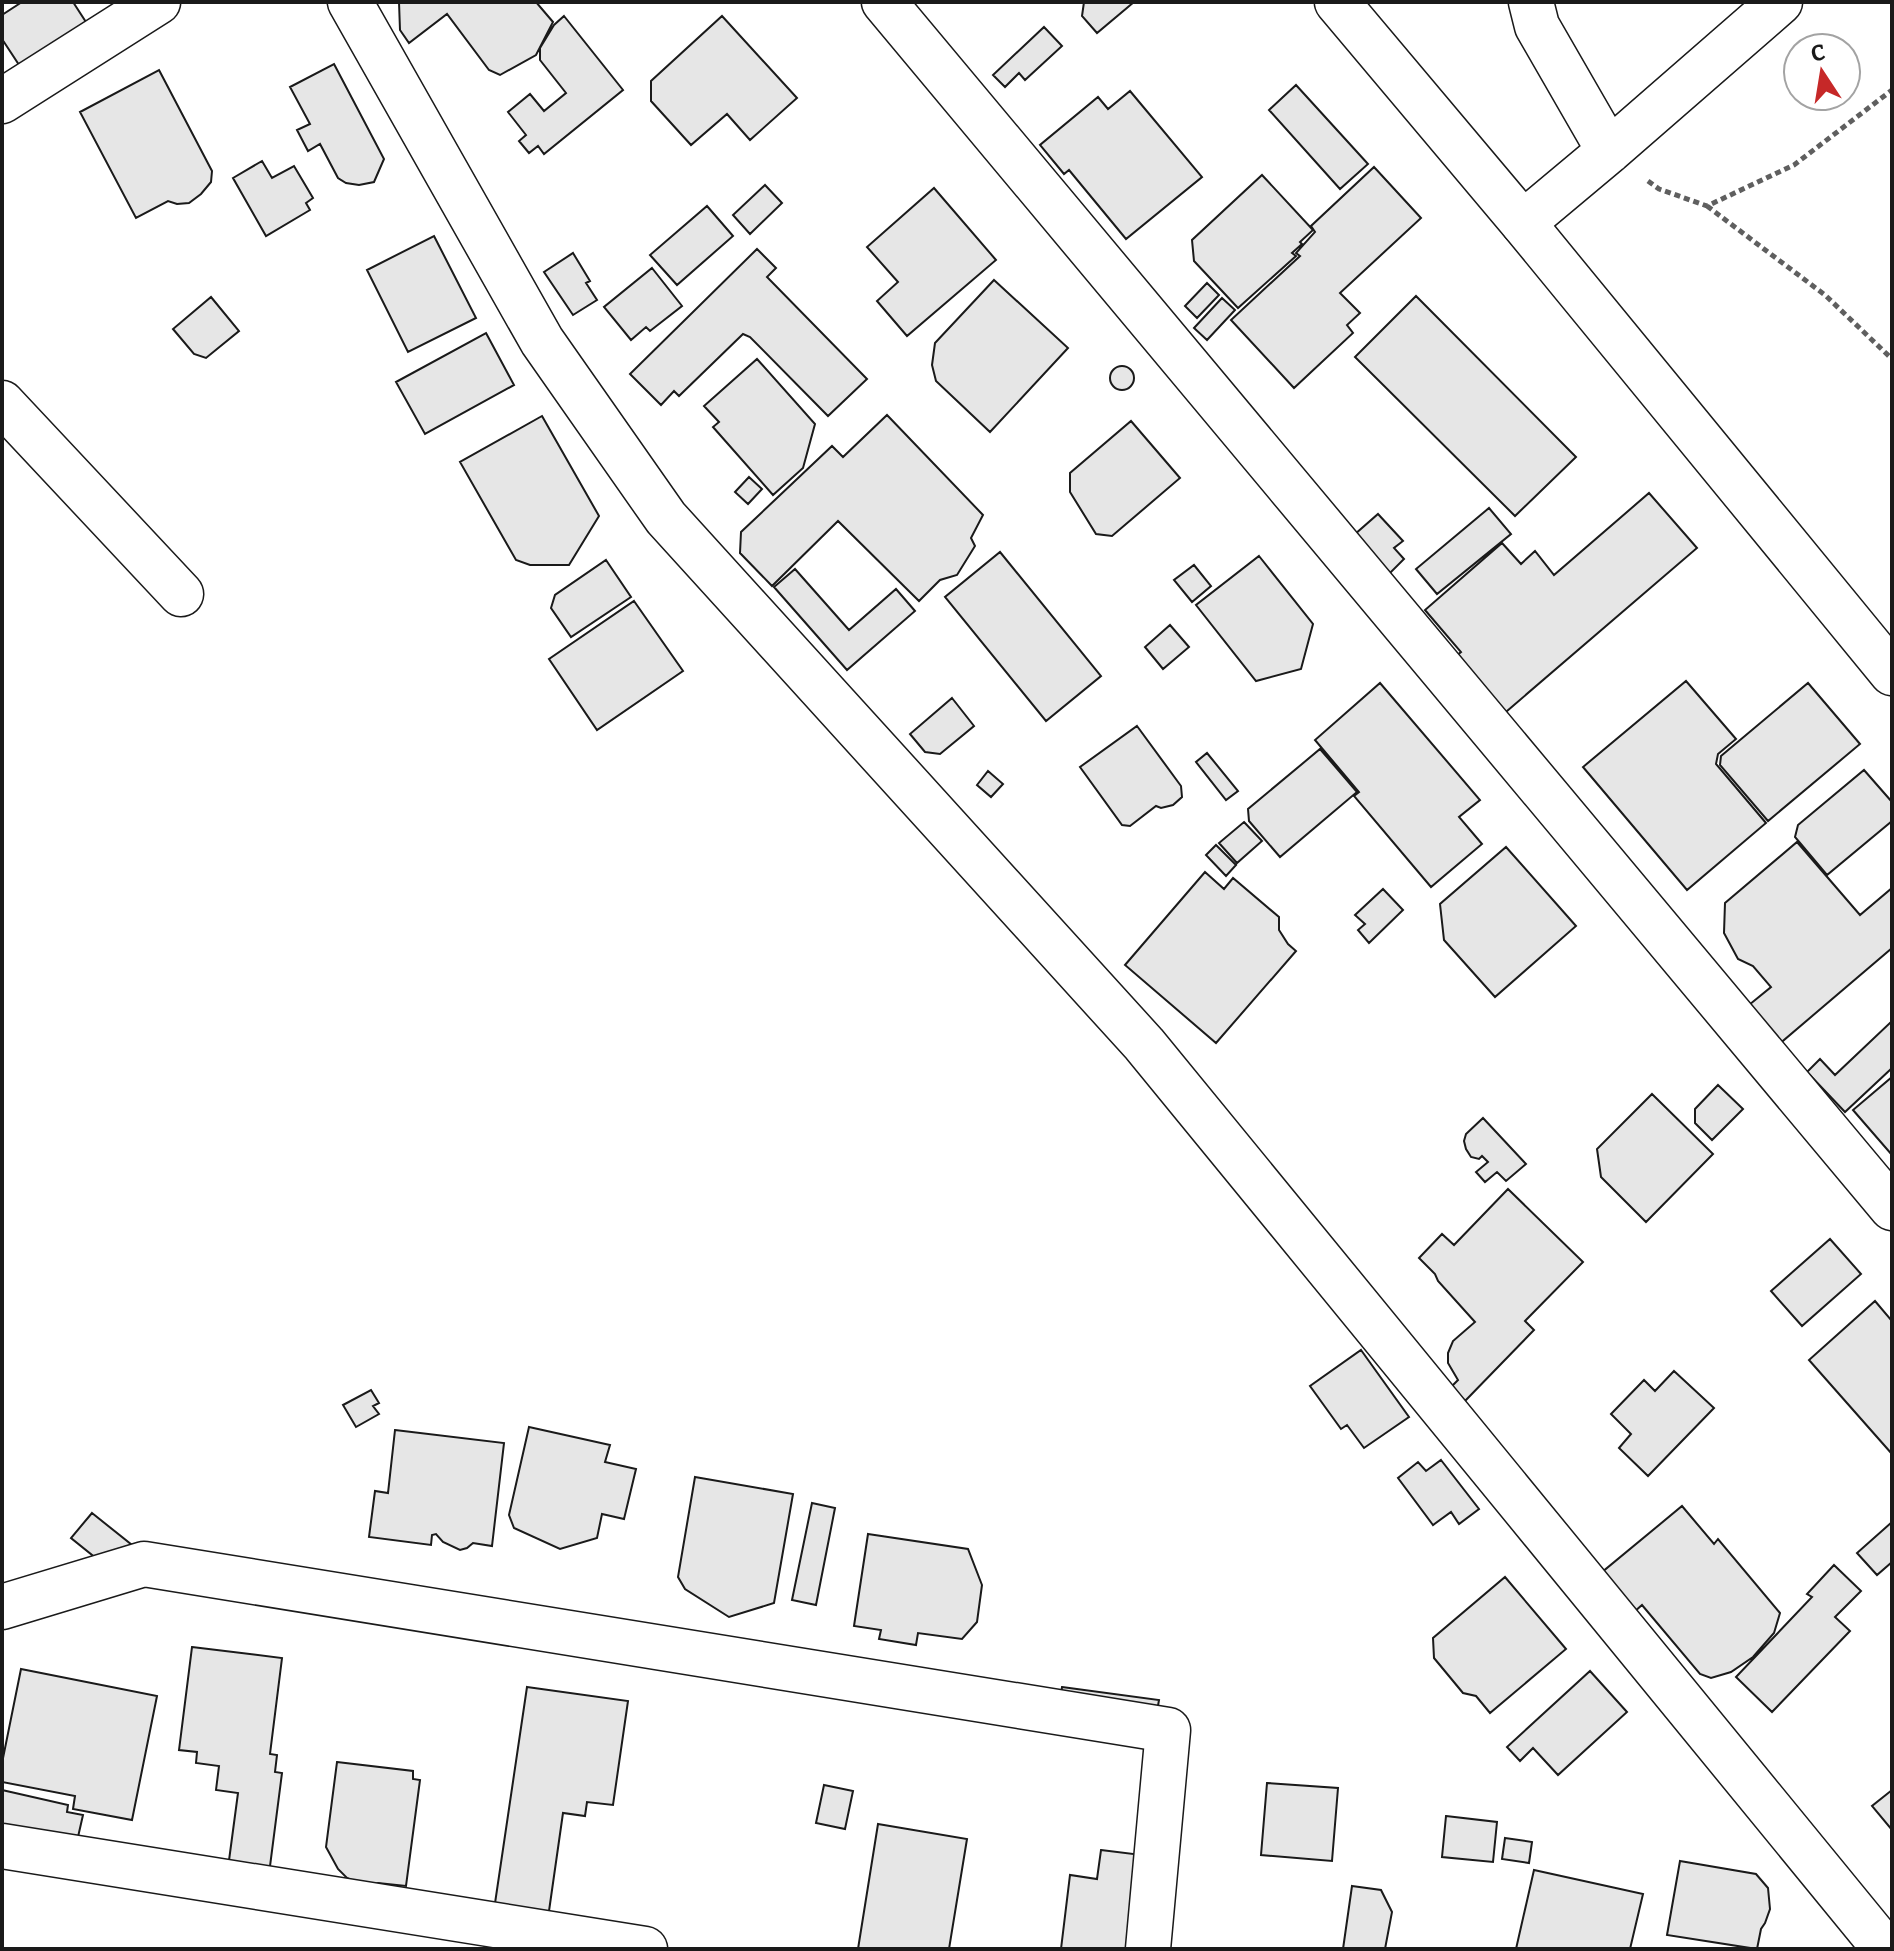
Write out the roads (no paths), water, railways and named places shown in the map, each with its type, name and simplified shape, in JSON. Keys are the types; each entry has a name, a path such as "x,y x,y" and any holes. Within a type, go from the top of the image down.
{"street":[{"path":"2,101 158,2"},
{"path":"350,2 542,341 666,518 1144,1044 1885,1949"},
{"path":"884,2 1892,1208"},
{"path":"1337,2 1523,223 1892,673"},
{"path":"1531,2 1537,26 1609,151"},
{"path":"1523,223 1780,2"},
{"path":"2,403 181,594"},
{"path":"2,1607 144,1564 1168,1730 1148,1949"},
{"path":"2,1846 645,1949"}]}
